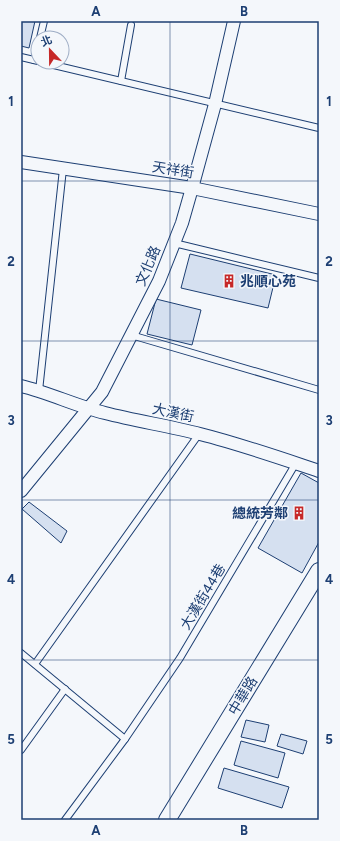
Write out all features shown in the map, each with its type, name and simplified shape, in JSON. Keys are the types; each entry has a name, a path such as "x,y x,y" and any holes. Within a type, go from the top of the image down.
{"street":[{"name":"文化路","path":"21,491 102,392 159,281 174,243 192,188 215,104 234,21"},
{"name":"天祥街","path":"21,162 192,188 319,214"},
{"name":"大漢街","path":"21,386 88,409 200,434 319,471"},
{"name":"中華路","path":"167,820 319,571"}],"lane":[{"path":"121,81 131,25"},
{"path":"70,69 319,128"},
{"path":"39,391 63,169"},
{"path":"174,243 319,278"},
{"path":"131,335 319,390"},
{"path":"35,664 200,434"},
{"name":"大漢街44巷","path":"65,820 125,739 180,658 296,463"},
{"path":"21,653 125,739"},
{"path":"21,750 65,689"}],"building":[{"path":"21,21 35,21 33,30 30,30 29,48 21,46"},
{"name":"兆順心苑","path":"190,254 276,275 268,308 181,288"},
{"path":"156,299 201,310 192,345 147,334"},
{"name":"總統芳鄰","path":"301,473 319,483 319,542 302,573 258,548"},
{"path":"29,502 67,531 61,543 22,509"},
{"path":"246,720 269,725 265,742 241,737"},
{"path":"281,734 307,741 303,754 277,746"},
{"path":"241,741 285,753 278,778 234,765"},
{"path":"224,768 289,787 282,808 218,788"}],"place":[{"name":"兆順心苑","path":"229,281"},
{"name":"總統芳鄰","path":"299,513"}]}
